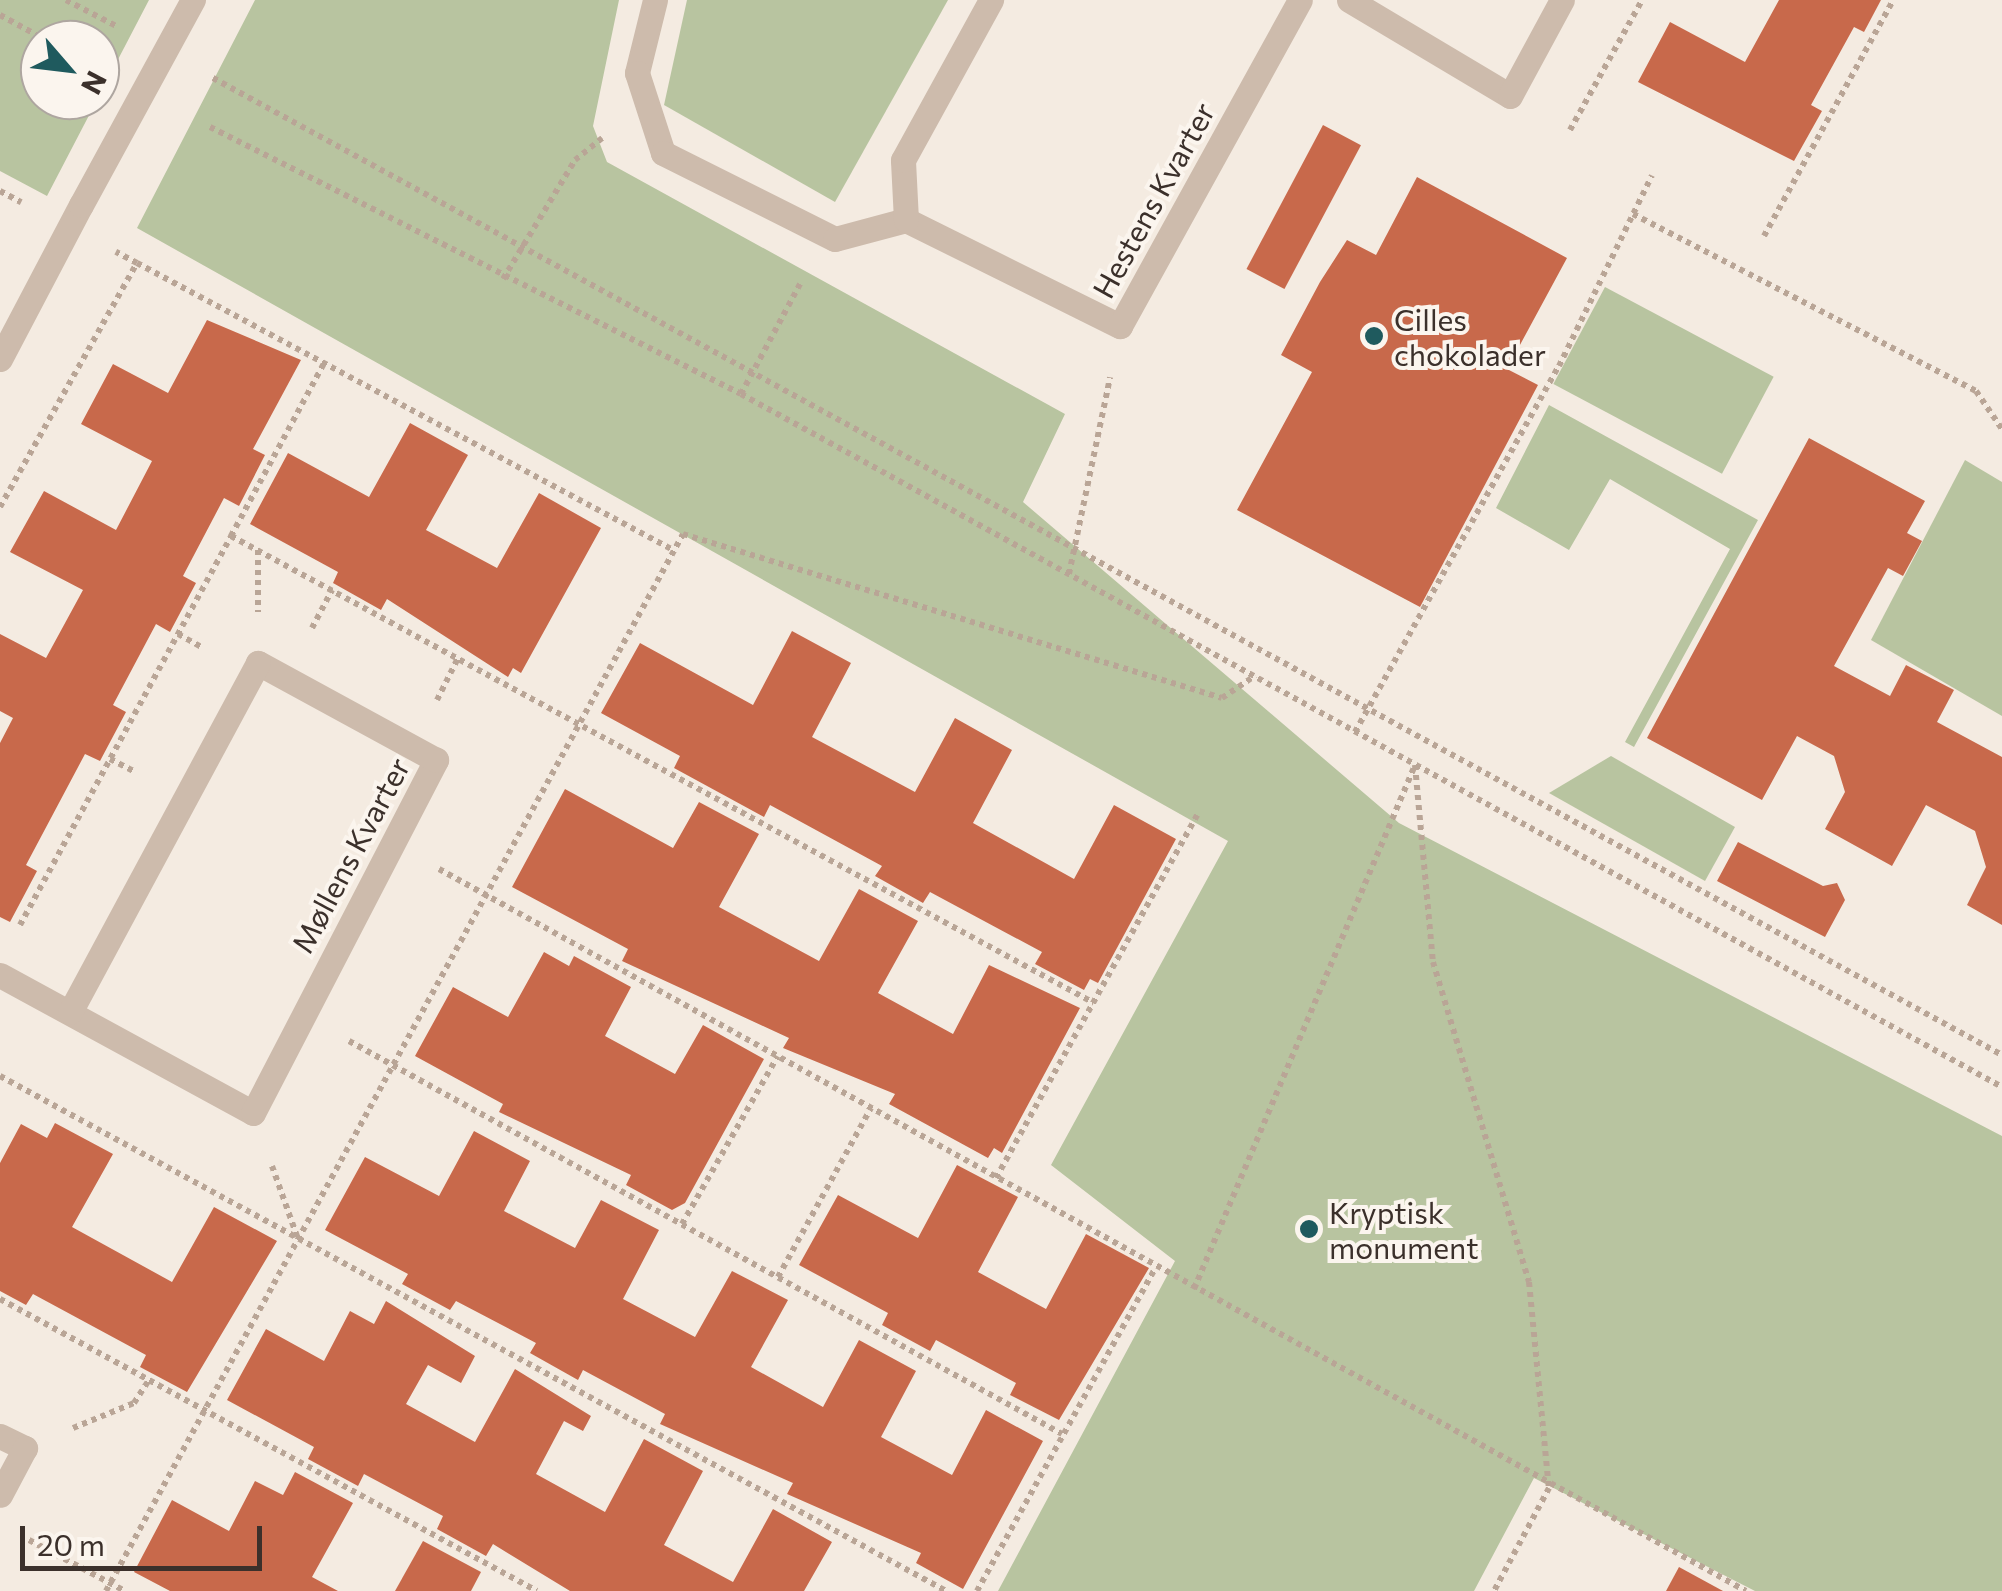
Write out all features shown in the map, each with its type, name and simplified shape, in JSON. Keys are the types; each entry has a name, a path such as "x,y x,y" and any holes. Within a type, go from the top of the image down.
{"street":[{"path":"0,358 193,0"},
{"path":"655,0 637,73 663,153 827,235 906,220 903,160 992,0"},
{"name":"Hestens Kvarter","path":"906,220 1120,326 1300,0"},
{"path":"1348,0 1510,96 1562,0"},
{"name":"Møllens Kvarter","path":"70,1012 258,664 436,760 253,1113"},
{"path":"0,975 253,1113"},
{"path":"0,1436 25,1448 0,1495"}],"path":[{"path":"66,0 132,34"},
{"path":"1570,130 1642,0"},
{"path":"1764,236 1893,0"},
{"path":"200,71 524,244 1368,711 2002,1055"},
{"path":"210,127 504,279 740,394 2002,1087"},
{"path":"504,279 574,160"},
{"path":"1355,732 1652,175"},
{"path":"1633,214 1976,391 2002,429"},
{"path":"75,216 136,262 675,552"},
{"path":"740,394 827,235"},
{"path":"0,507 136,262"},
{"path":"1069,574 1120,326"},
{"path":"232,536 324,363"},
{"path":"106,1591 585,723 683,534 1222,698 1255,676"},
{"path":"585,723 1094,1003"},
{"path":"1194,1289 1415,765"},
{"path":"1415,765 1433,962 1529,1282 1549,1488 1494,1591"},
{"path":"996,1178 1196,815"},
{"path":"392,844 1549,1488 1746,1591"},
{"path":"682,1224 778,1056"},
{"path":"394,1066 1062,1434"},
{"path":"0,1076 946,1591"},
{"path":"778,1277 871,1108"},
{"path":"253,1113 298,1240"},
{"path":"977,1591 1155,1268"},
{"path":"0,1299 537,1591"},
{"path":"25,1448 134,1403 150,1380"},
{"path":"16,1533 125,1591"}],"green space":[{"path":"0,0 149,0 120,56 120,20 20,20 20,120 87,120 47,196 0,171"},
{"path":"255,0 619,0 593,126 607,162 1065,414 1023,502 1399,823 2002,1136 2002,1591 1755,1591 1534,1478 1474,1591 998,1591 1175,1261 1051,1165 1228,841 137,228"},
{"path":"687,0 948,0 835,202 664,105"},
{"path":"1605,287 1774,377 1722,474 1553,384"},
{"path":"1549,405 1758,520 1634,747 1625,742 1730,549 1610,479 1569,550 1496,508"},
{"path":"1965,460 2002,482 2002,716 1871,640"},
{"path":"1611,756 1735,827 1705,881 1549,793"}],"building":[{"path":"1779,0 1881,0 1864,32 1854,27 1811,105 1822,111 1794,161 1638,82 1670,22 1745,62"},
{"path":"1323,125 1361,145 1284,289 1246,269"},
{"path":"1417,177 1567,258 1507,369 1538,385 1420,607 1237,510 1312,372 1281,355 1320,282 1347,240 1376,255"},
{"path":"207,320 301,360 253,449 265,455 239,506 224,498 183,576 196,583 170,632 156,624 113,705 126,712 100,761 85,754 26,865 37,871 10,922 0,917 0,743 13,718 0,711 0,634 46,658 83,590 10,552 44,491 116,530 152,461 81,424 113,364 168,393"},
{"path":"410,423 468,455 426,530 497,568 539,493 601,528 521,673 513,668 508,677 387,599 381,610 333,583 338,572 250,524 288,453 369,497"},
{"path":"1809,438 1925,501 1907,533 1922,541 1903,576 1888,568 1834,666 1890,696 1906,665 1954,690 1937,722 2002,757 2002,925 1967,905 1986,867 1975,831 1926,805 1892,866 1825,829 1845,792 1834,756 1797,736 1762,800 1647,738"},
{"path":"792,631 851,663 812,737 915,792 955,718 1012,750 973,823 1074,879 1114,805 1176,839 1098,983 1090,979 1084,990 1035,964 1042,952 930,892 923,903 875,876 882,866 770,805 764,817 674,768 680,756 601,713 640,643 753,705"},
{"path":"565,789 673,848 699,802 759,834 719,907 819,961 859,889 918,921 878,993 953,1034 989,965 1080,1008 1002,1153 994,1148 988,1158 889,1104 895,1094 783,1048 789,1038 622,961 628,949 512,887"},
{"path":"1738,842 1823,886 1837,883 1845,900 1825,937 1717,881"},
{"path":"544,952 569,966 574,956 631,987 605,1036 675,1074 703,1025 764,1059 685,1203 672,1210 626,1185 631,1175 499,1112 503,1104 415,1056 453,987 508,1017"},
{"path":"55,1123 113,1154 72,1227 172,1282 214,1207 277,1241 187,1392 140,1367 146,1355 33,1294 26,1305 0,1291 0,1163 21,1124 47,1138"},
{"path":"474,1131 530,1161 504,1211 575,1248 601,1200 659,1230 623,1299 695,1337 732,1271 788,1300 751,1367 823,1407 859,1340 916,1371 881,1437 952,1475 986,1410 1043,1441 963,1589 916,1563 921,1553 787,1494 793,1483 660,1424 665,1414 583,1370 578,1380 530,1353 536,1343 456,1301 450,1310 402,1284 408,1274 325,1230 365,1157 439,1196"},
{"path":"957,1165 1018,1197 978,1272 1046,1309 1086,1234 1149,1268 1059,1420 1010,1395 1016,1383 936,1340 930,1351 882,1325 888,1313 799,1265 838,1195 918,1238"},
{"path":"386,1301 475,1356 461,1383 428,1365 406,1404 475,1442 515,1369 591,1416 583,1431 564,1421 536,1474 605,1512 644,1439 703,1471 664,1545 733,1582 773,1509 832,1542 804,1591 570,1591 493,1544 486,1556 437,1529 443,1516 364,1474 358,1486 308,1459 314,1447 227,1400 266,1329 324,1361 350,1311 374,1324"},
{"path":"295,1472 353,1503 312,1577 338,1591 170,1591 134,1572 172,1500 229,1531 255,1481 283,1495"},
{"path":"423,1541 481,1572 471,1591 395,1591"},
{"path":"1679,1567 1723,1591 1666,1591"}],"place":[{"name":"Cilles chokolader","path":"1374,336"},
{"name":"Kryptisk monument","path":"1309,1229"}]}
